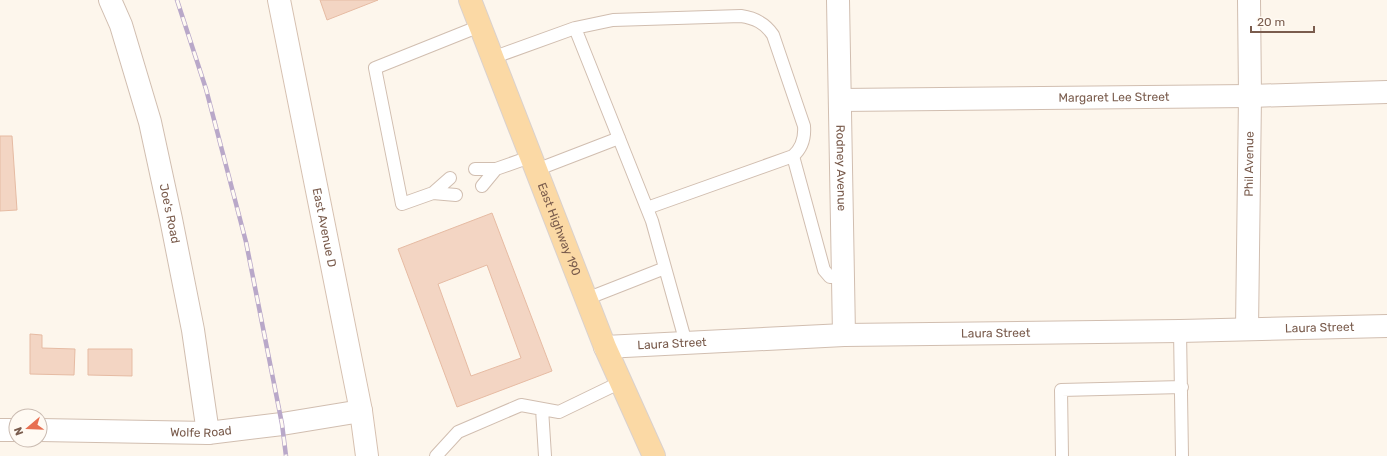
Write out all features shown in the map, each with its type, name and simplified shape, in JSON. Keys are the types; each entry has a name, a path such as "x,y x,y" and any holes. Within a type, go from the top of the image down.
{"main road":[{"name":"East Highway 190","path":"470,0 604,347 654,456"}],"street":[{"name":"Joe's Road","path":"110,0 120,25 150,122 193,330 208,433"},
{"name":"East Avenue D","path":"280,0 361,411 367,456"},
{"name":"Rodney Avenue","path":"838,0 844,335"},
{"name":"Phil Avenue","path":"1246,329 1250,96 1249,0"},
{"name":"Margaret Lee Street","path":"840,100 1250,96 1387,92"},
{"name":"Laura Street","path":"604,347 844,335 1180,331 1387,326"},
{"name":"Wolfe Road","path":"48,430 208,433 282,424 361,411"}],"lane":[{"path":"492,58 576,28 612,20 741,16 760,22 768,28 773,35 804,126 805,134 799,151 793,156 647,208"},
{"path":"450,178 433,193 402,204 375,68 480,26"},
{"path":"576,28 652,221 686,343"},
{"path":"475,169 496,169 533,163 619,138"},
{"path":"793,156 824,270 830,277 844,277"},
{"path":"482,186 496,169"},
{"path":"433,193 456,195"},
{"path":"586,299 665,268"},
{"path":"1180,331 1182,456"},
{"path":"436,456 458,432 521,405 559,412 621,382"},
{"path":"1062,456 1061,390 1182,387"},
{"path":"542,409 545,456"}],"building":[{"path":"320,0 378,0 327,20"},
{"path":"0,136 12,136 17,210 0,211"},
{"path":"492,213 552,371 457,407 398,249","holes":["487,265 521,358 471,376 438,284"]},
{"path":"30,334 42,335 42,348 75,349 74,375 30,374"},
{"path":"88,349 132,349 132,376 88,375"}],"railway":[{"path":"177,0 206,89 246,242 282,424 286,456"}]}
